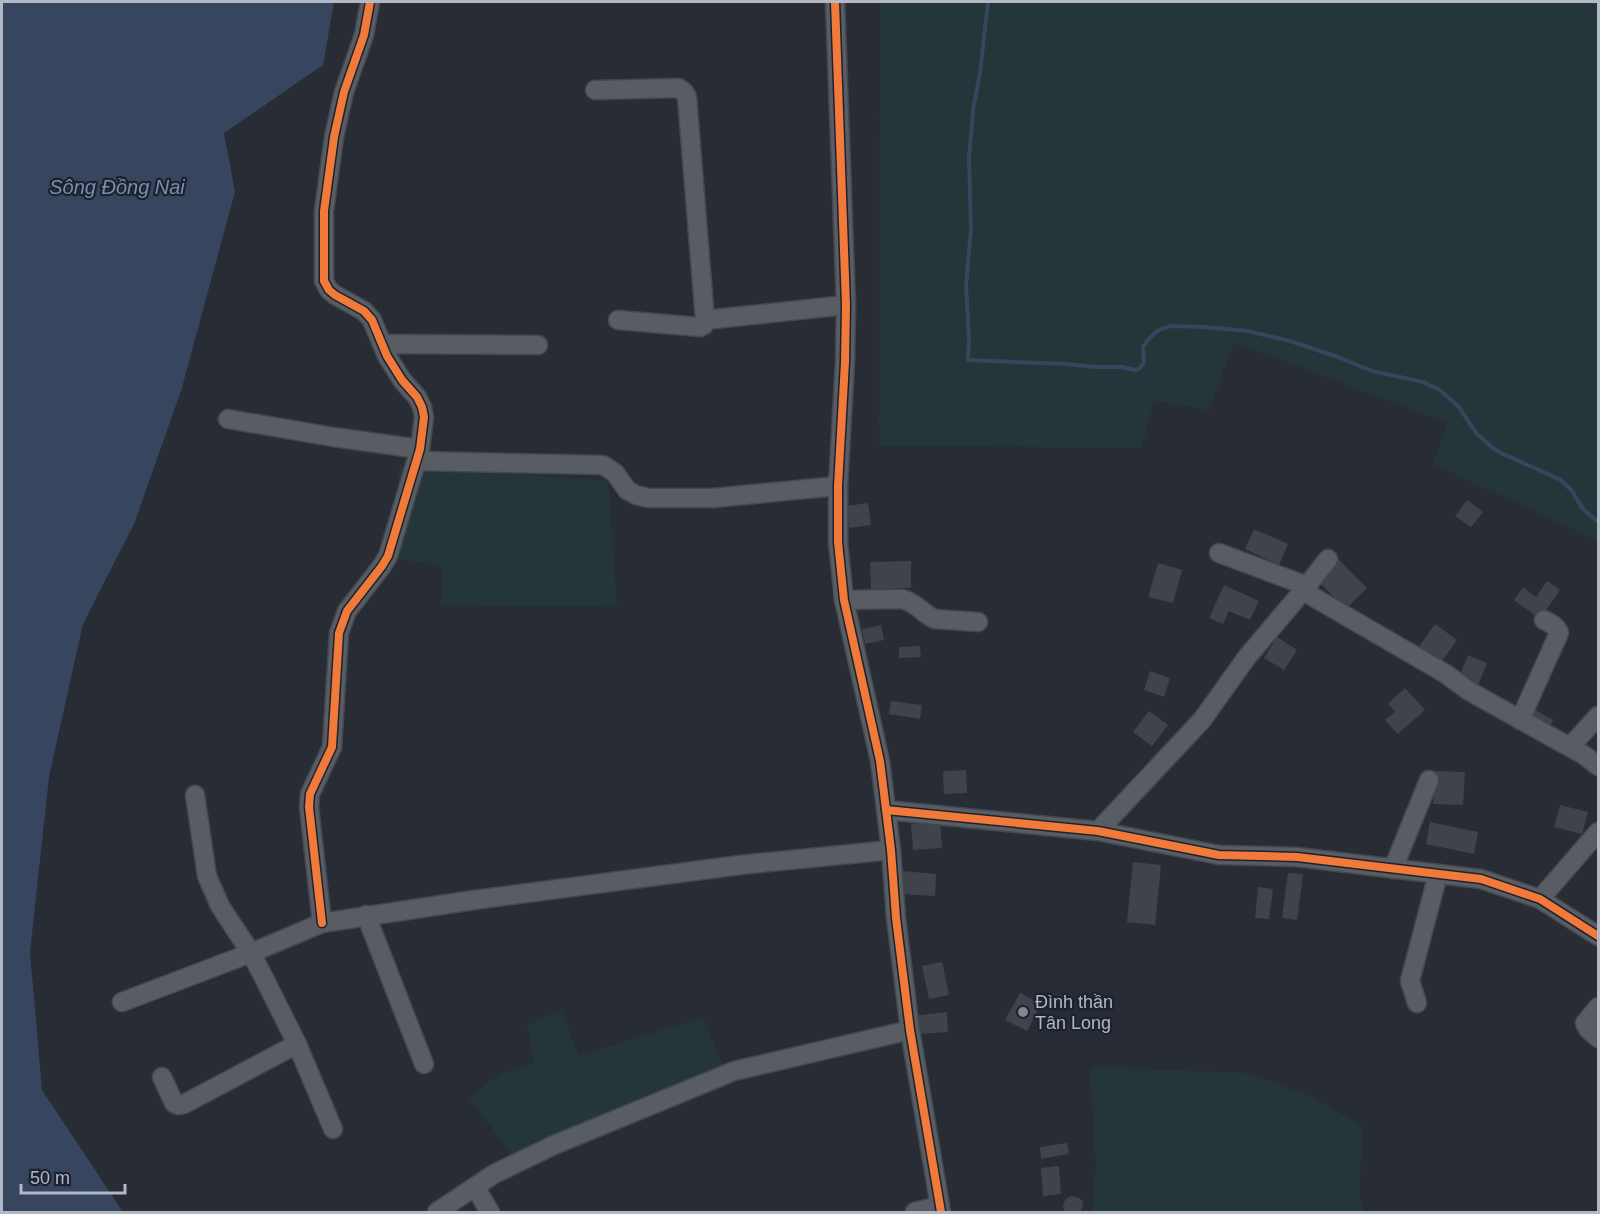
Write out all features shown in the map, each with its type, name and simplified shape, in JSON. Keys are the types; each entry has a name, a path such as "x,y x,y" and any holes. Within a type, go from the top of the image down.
{"street":[{"path":"322,923 309,807 310,794 332,747 339,633 347,611 388,556 419,455 424,417 417,397 402,380 387,356 372,320 364,311 335,295 324,281 324,211 334,137 344,92 364,35 370,2"},
{"path":"835,2 846,305 838,486 838,542 844,600 880,761 910,1030 940,1209 915,1212"},
{"path":"595,90 679,88 687,97 704,325 700,327 618,320"},
{"path":"705,320 846,305"},
{"path":"382,344 538,345"},
{"path":"228,419 419,455 603,465 615,473 627,490 648,498 713,498 838,486"},
{"path":"1219,553 1305,589 1446,674 1469,691 1584,755 1599,766"},
{"path":"1098,831 1202,720 1247,657 1328,559"},
{"path":"844,600 902,599 919,606 935,620 978,622"},
{"path":"1520,720 1559,633 1558,629 1544,620"},
{"path":"1570,747 1599,716"},
{"path":"1393,869 1429,780"},
{"path":"195,795 207,876 220,906 251,953 297,1044 333,1129"},
{"path":"886,810 1098,831 1219,855 1297,856 1481,879 1540,899 1599,936"},
{"path":"1540,899 1599,832"},
{"path":"122,1002 251,953 322,923 474,900 740,865 891,850"},
{"path":"1417,1003 1410,977 1438,874"},
{"path":"366,915 424,1064"},
{"path":"1599,1007 1585,1023 1588,1029 1599,1038"},
{"path":"437,1212 494,1174 554,1146 734,1071 910,1030"},
{"path":"162,1077 174,1103 184,1104 297,1044"},
{"path":"475,1187 490,1212"}],"shaded area":[{"path":"880,2 1598,2 1598,541 1433,464 1448,423 1234,342 1209,410 1154,401 1142,448 879,446"},
{"path":"399,465 608,480 617,607 441,605 443,566 398,559"},
{"path":"561,1011 579,1056 703,1017 724,1070 518,1162 469,1098 500,1074 534,1062 527,1025"},
{"path":"1090,1067 1248,1073 1308,1095 1363,1126 1359,1194 1364,1212 1092,1212 1096,1168"}],"water":[{"name":"Sông Đồng Nai","path":"2,2 334,2 323,65 224,133 235,192 181,391 134,524 83,624 49,777 30,952 42,1090 123,1212 2,1212"}],"building":[{"path":"1467,500 1483,512 1471,527 1455,516"},
{"path":"868,503 871,525 849,528 846,506"},
{"path":"1254,529 1288,544 1279,565 1245,549"},
{"path":"1338,559 1367,588 1346,609 1317,580"},
{"path":"911,561 911,588 871,589 870,562"},
{"path":"1158,563 1182,570 1173,603 1148,597"},
{"path":"1547,581 1560,590 1540,619 1514,600 1523,587 1536,597"},
{"path":"1224,585 1259,601 1250,620 1229,611 1223,624 1209,618"},
{"path":"1435,624 1457,640 1437,668 1415,652"},
{"path":"881,625 884,640 865,644 862,629"},
{"path":"1277,637 1297,650 1284,670 1264,658"},
{"path":"920,646 921,657 899,658 899,647"},
{"path":"1468,655 1487,663 1476,690 1457,682"},
{"path":"1150,671 1170,678 1164,697 1144,690"},
{"path":"1405,688 1425,710 1398,734 1385,720 1395,712 1388,704"},
{"path":"891,701 922,705 920,719 889,714"},
{"path":"1530,707 1553,720 1547,732 1523,718"},
{"path":"1149,711 1168,725 1152,746 1133,732"},
{"path":"966,770 967,793 944,794 943,771"},
{"path":"1435,771 1465,772 1463,805 1433,804"},
{"path":"1560,805 1588,812 1582,834 1554,827"},
{"path":"940,822 942,848 913,850 911,824"},
{"path":"1430,822 1478,832 1474,854 1426,844"},
{"path":"1133,862 1161,865 1155,925 1127,922"},
{"path":"902,871 936,874 935,896 901,894"},
{"path":"1288,873 1303,874 1297,920 1282,918"},
{"path":"1258,887 1273,889 1269,919 1255,918"},
{"path":"942,962 949,995 929,999 922,966"},
{"name":"Đình thần Tân Long","path":"1020,993 1041,1004 1027,1031 1005,1020"},
{"path":"947,1012 948,1032 919,1034 919,1015"},
{"path":"1067,1143 1069,1154 1041,1159 1040,1147"},
{"path":"1059,1166 1061,1194 1043,1196 1041,1168"},
{"path":"1072,1196 1082,1200 1083,1206 1080,1212 1065,1211 1063,1207 1067,1198"}],"waterway":[{"path":"988,2 980,73 973,110 969,159 971,229 966,286 968,360 1122,367 1135,370 1144,363 1143,347 1147,341 1157,331 1170,326 1247,331 1290,341 1372,371 1423,382 1440,390 1458,406 1477,434 1493,448 1561,480 1572,491 1583,509 1598,522"}],"cycle path":[{"path":"322,923 309,807 310,794 332,747 339,633 347,611 388,556 420,449 424,417 417,397 402,380 387,356 372,320 364,311 335,295 324,281 324,211 334,137 344,92 364,35 370,2"},
{"path":"835,2 846,305 838,486 838,542 844,600 880,761 910,1030 941,1212"},
{"path":"886,810 1098,831 1219,855 1297,857 1481,879 1540,899 1598,936"}],"place":[{"name":"Đình thần Tân Long","path":"1023,1012"}]}
